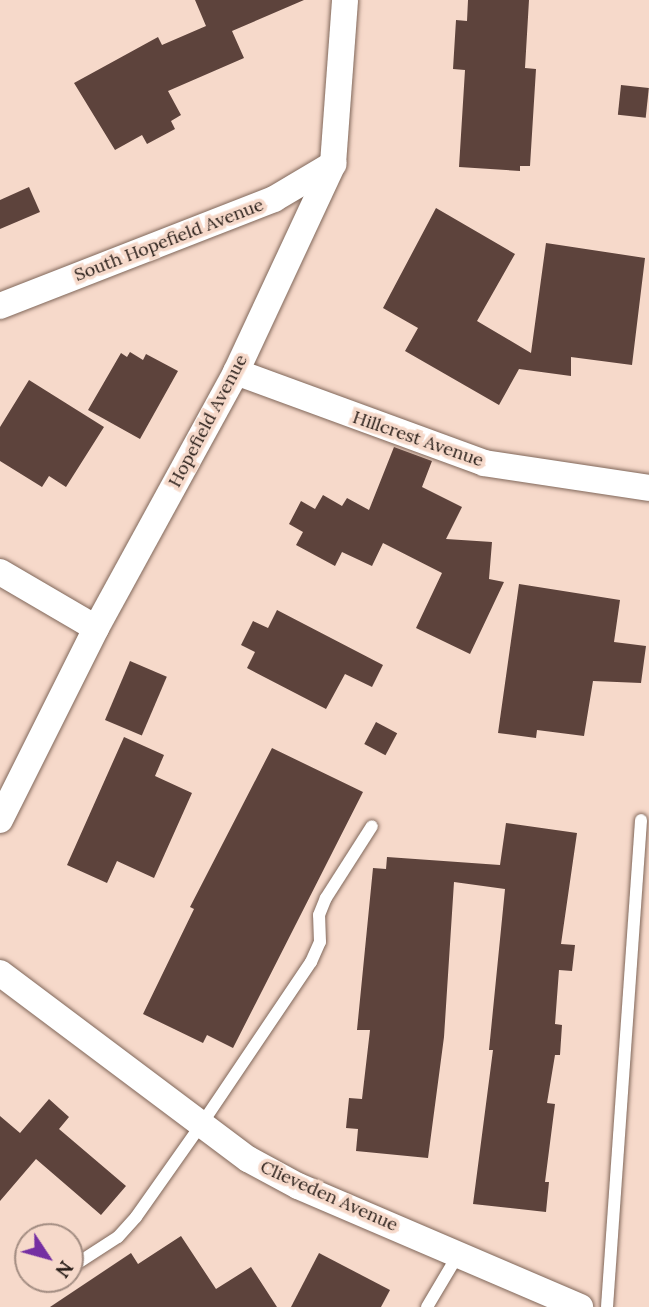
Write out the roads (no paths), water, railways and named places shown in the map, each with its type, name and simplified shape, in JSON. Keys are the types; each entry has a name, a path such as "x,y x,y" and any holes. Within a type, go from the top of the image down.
{"street":[{"name":"Hopefield Avenue","path":"0,820 96,628 236,372 333,164 345,0"},
{"name":"South Hopefield Avenue","path":"0,306 274,199 333,164"},
{"name":"Hillcrest Avenue","path":"236,372 484,463 649,488"},
{"path":"0,572 96,628"},
{"name":"Clieveden Avenue","path":"0,973 248,1159 298,1186 580,1307"}],"lane":[{"path":"607,1307 642,820"},
{"path":"84,1259 118,1237 136,1217 311,962 320,942 319,915 326,898 372,826"},
{"path":"427,1307 459,1253"}]}
